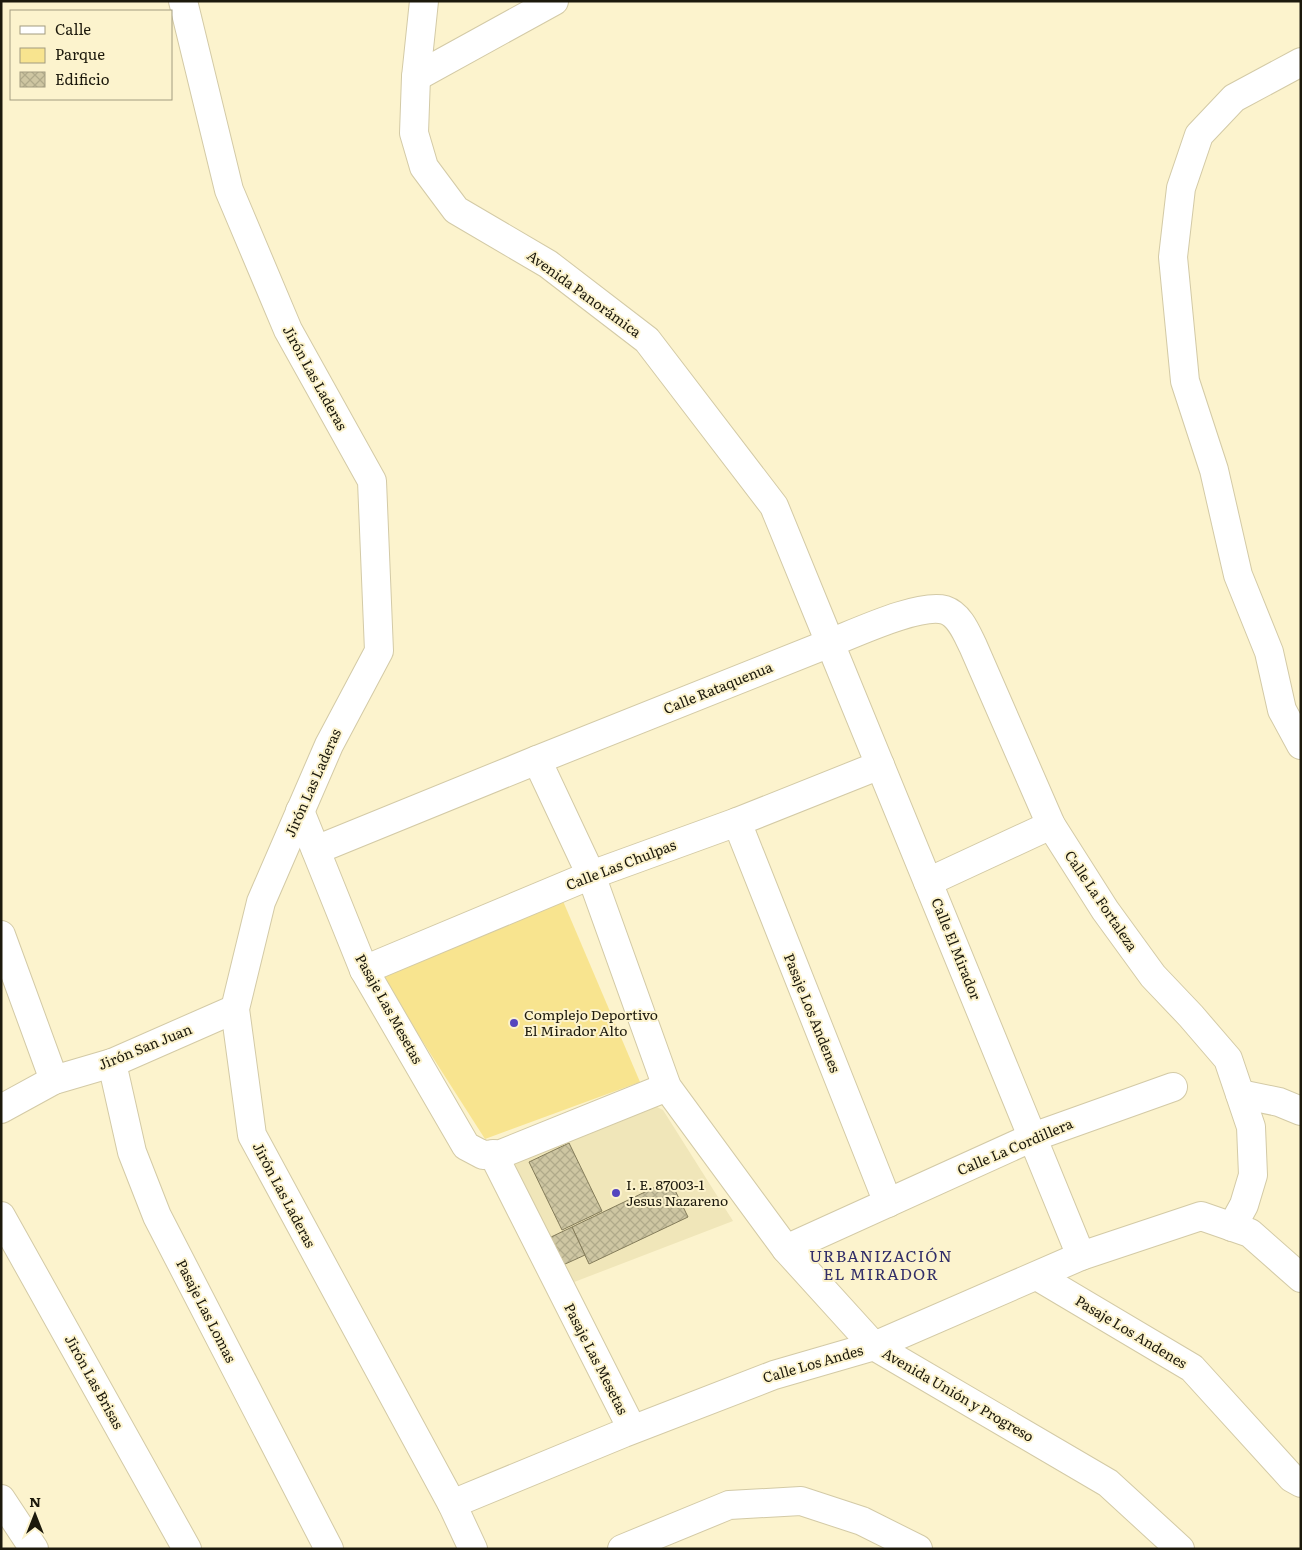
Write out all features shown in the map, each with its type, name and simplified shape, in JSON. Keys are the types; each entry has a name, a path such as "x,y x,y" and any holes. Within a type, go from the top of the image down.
{"street":[{"name":"Jirón Las Laderas","path":"183,1 229,190 288,330 372,481 379,651 328,745 261,902 235,1009 252,1135 452,1504 473,1549"},
{"name":"Avenida Panorámica","path":"424,1 416,77 414,133 424,167 456,210 548,264 647,340 774,506 830,643"},
{"path":"416,77 554,1"},
{"path":"1301,62 1234,98 1199,135 1181,188 1173,257 1185,381 1214,470 1238,575 1269,652 1282,710 1301,745"},
{"name":"Calle La Fortaleza","path":"899,617 926,609 946,610 961,622 1051,825 1105,910 1153,976 1228,1059 1251,1127 1253,1175 1244,1205 1232,1226"},
{"name":"Calle Rataquenua","path":"316,850 537,760 899,617"},
{"name":"Calle El Mirador","path":"830,643 1082,1256"},
{"name":"Avenida Unión y Progreso","path":"537,760 591,875 667,1087 786,1249 874,1346 1108,1483 1180,1549"},
{"name":"Calle Las Chulpas","path":"364,970 591,875 737,822 880,765"},
{"name":"Pasaje Las Mesetas","path":"300,811 364,970 466,1146 483,1155 501,1154 667,1087"},
{"name":"Pasaje Los Andenes","path":"737,822 888,1203"},
{"path":"928,882 1051,825"},
{"path":"1,935 54,1080"},
{"name":"Jirón San Juan","path":"1,1109 54,1080 112,1063 235,1009"},
{"name":"Pasaje Las Lomas","path":"112,1063 132,1152 157,1216 329,1549"},
{"name":"Calle La Cordillera","path":"786,1249 1033,1136 1173,1087"},
{"path":"1240,1094 1279,1102 1301,1111"},
{"name":"Pasaje Las Mesetas","path":"493,1154 632,1430"},
{"name":"Jirón Las Brisas","path":"1,1216 187,1549"},
{"name":"Calle Los Andes","path":"452,1504 774,1374 874,1346 1082,1256 1201,1216 1250,1233 1301,1278"},
{"name":"Pasaje Los Andenes","path":"1037,1276 1192,1368 1292,1478 1301,1483"},
{"path":"1,1500 34,1549"},
{"path":"622,1549 729,1505 801,1501 862,1521 918,1549"}],"shaded area":[{"path":"655,1106 663,1110 733,1221 569,1284 511,1169 515,1158"}],"green space":[{"path":"563,901 640,1082 485,1139 382,978"}],"building":[{"path":"569,1143 602,1211 562,1230 529,1162"},
{"path":"670,1180 688,1217 589,1264 572,1227"},
{"path":"572,1227 585,1255 563,1265 549,1238"}],"place":[{"name":"Complejo Deportivo El Mirador Alto","path":"514,1023"},
{"name":"I. E. 87003-1 Jesus Nazareno","path":"616,1193"}],"district":[{"name":"URBANIZACIÓN EL MIRADOR","path":"881,1265"}]}
